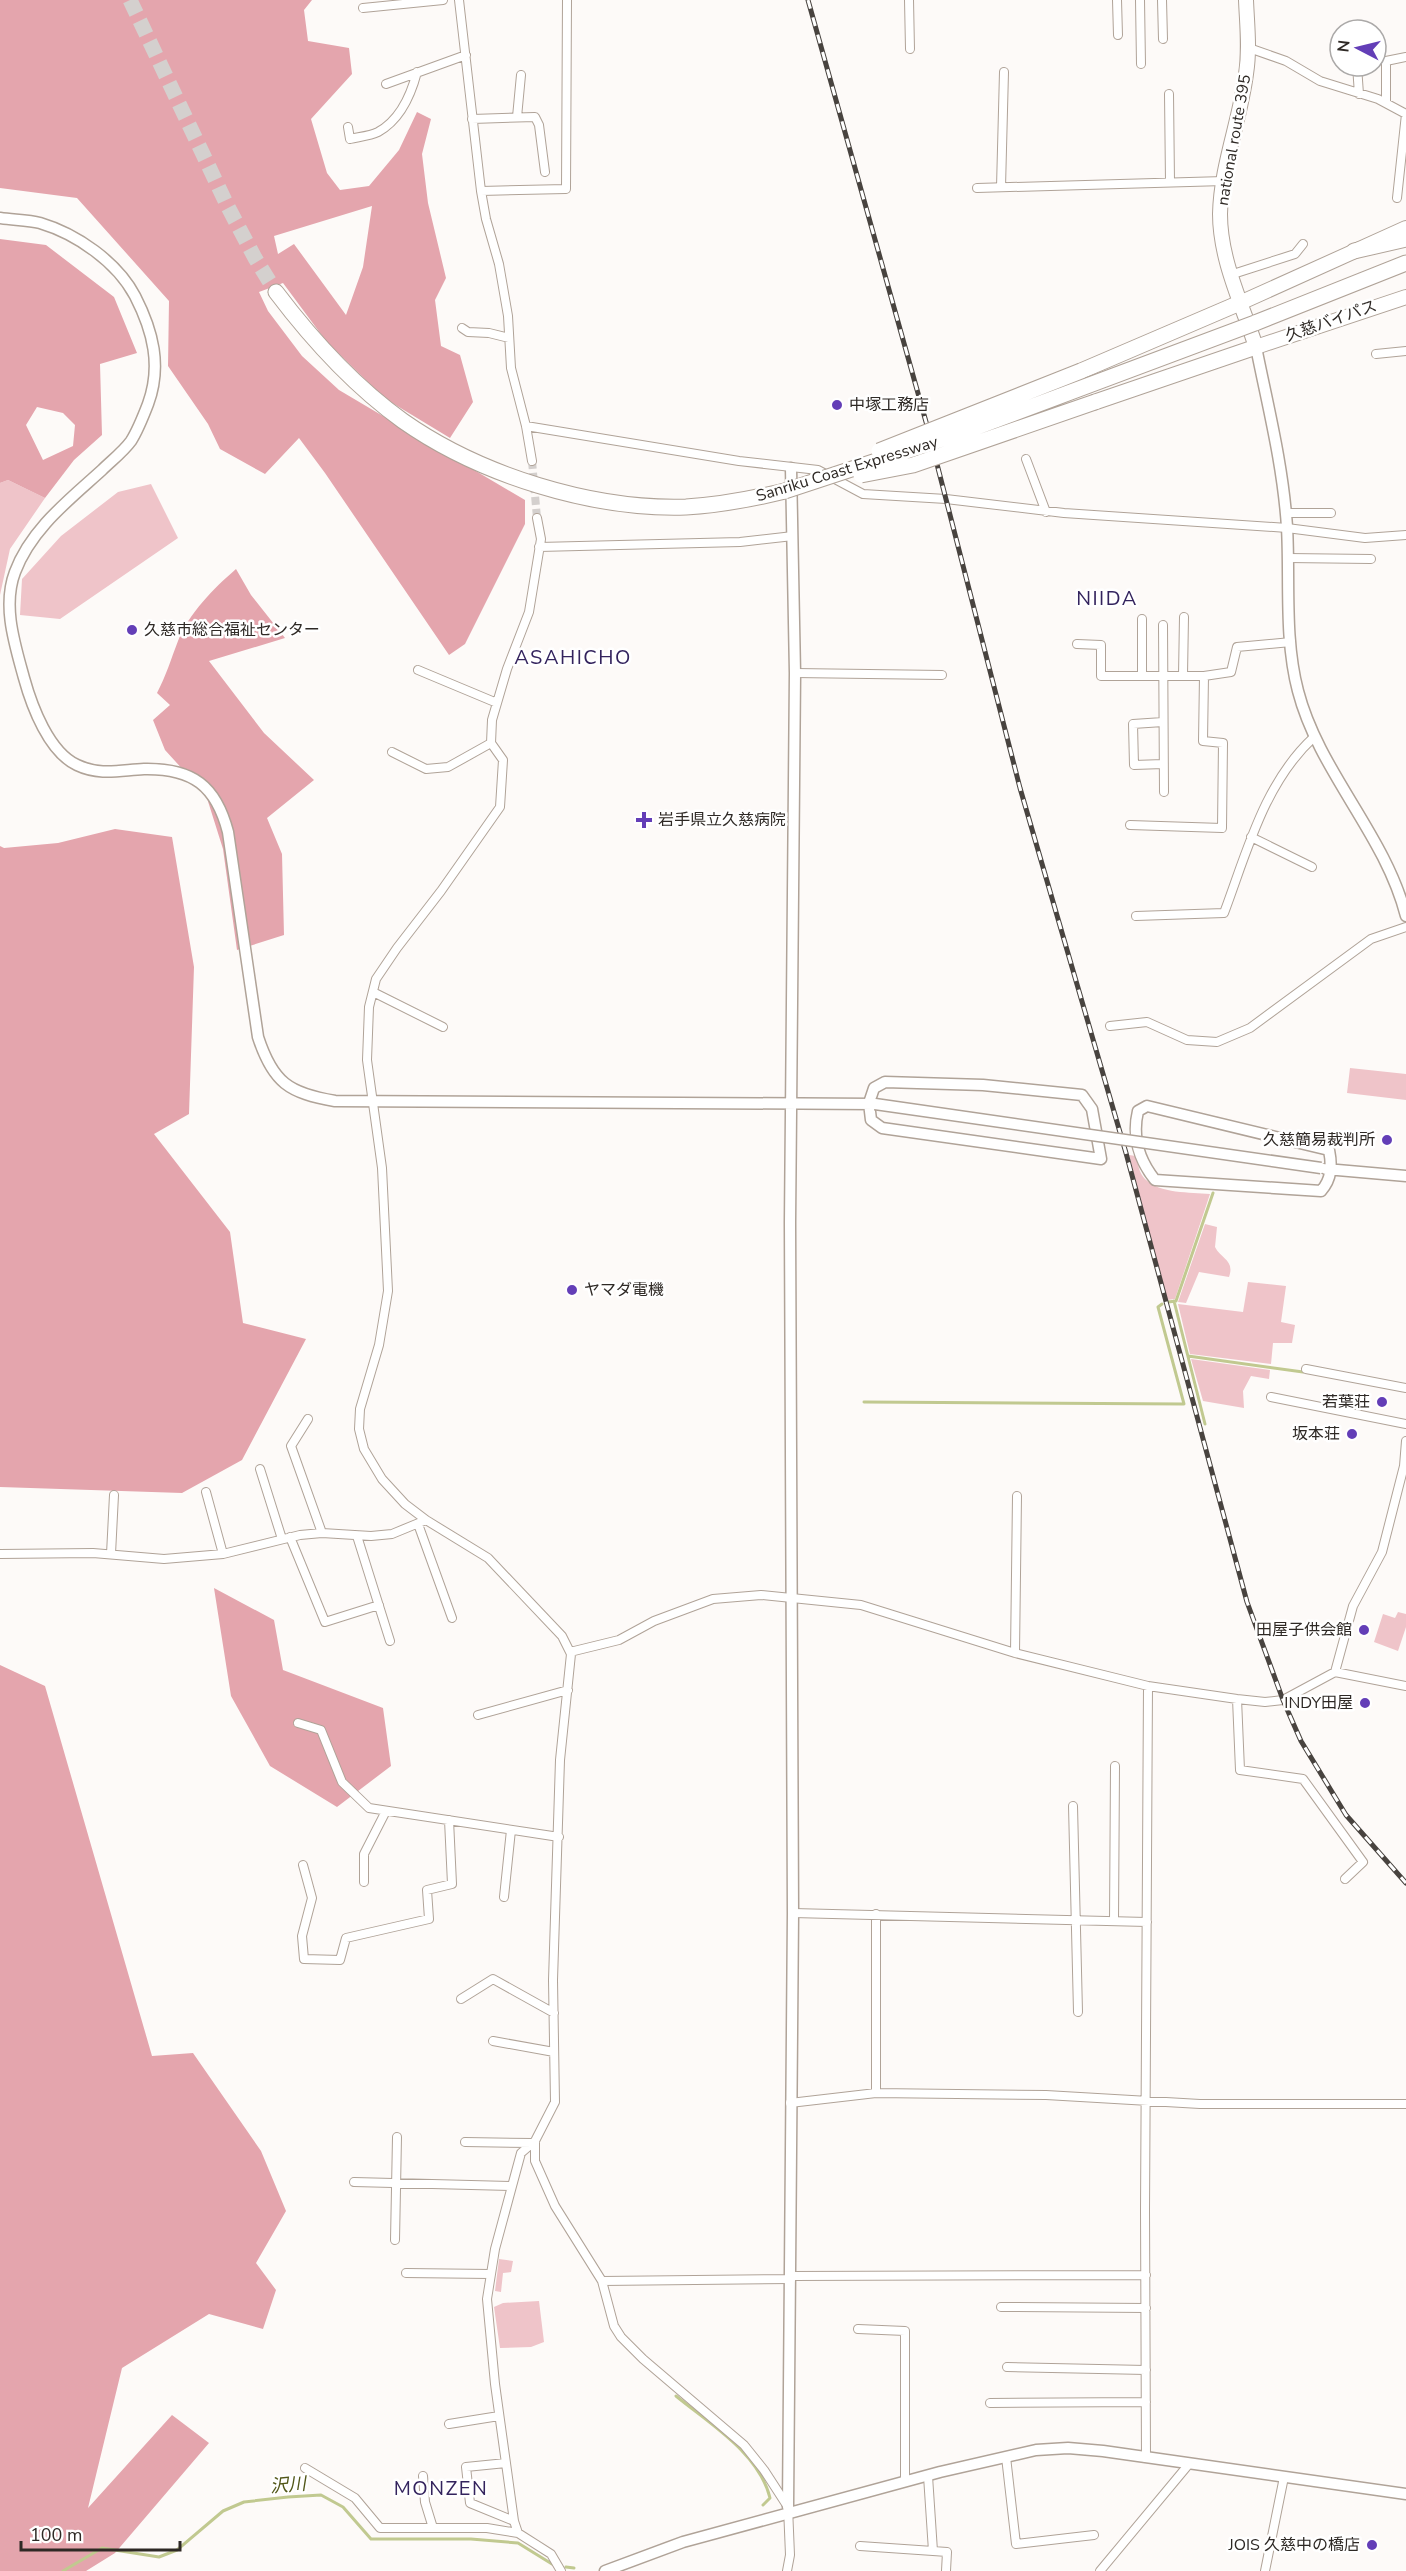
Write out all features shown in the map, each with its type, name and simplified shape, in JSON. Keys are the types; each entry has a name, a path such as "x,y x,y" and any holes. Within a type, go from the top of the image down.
{"highway":[{"name":"national route 395","path":"1246,0 1249,48 1246,76 1224,181 1221,229 1230,275 1242,302 1256,347"},
{"path":"785,491 851,462 1081,371 1406,228"},
{"path":"1354,251 1406,239"},
{"name":"Sanriku Coast Expressway","path":"276,292 335,363 403,421 435,442 516,478 567,492 629,504 711,505 785,491 961,433 1255,323 1406,263"},
{"name":"Sanriku Coast Expressway","path":"1255,323 1406,271"},
{"name":"久慈バイパス","path":"1256,347 1406,297"},
{"path":"785,491 913,465 1256,347"}],"street":[{"path":"363,9 443,0"},
{"path":"459,0 481,191 486,219 499,264 508,316 511,368 526,426 531,461"},
{"path":"481,191 566,189 567,0"},
{"path":"909,0 910,49"},
{"path":"1117,0 1118,36"},
{"path":"1140,0 1141,64"},
{"path":"1162,0 1163,39"},
{"path":"1249,48 1286,61 1320,81 1386,103 1406,114 1397,198"},
{"path":"386,84 466,55"},
{"path":"1386,103 1386,61 1406,57"},
{"path":"348,127 350,139 377,133 391,121 410,97 417,72"},
{"path":"1001,187 1004,72"},
{"path":"517,117 521,75"},
{"path":"1358,78 1359,94"},
{"path":"1169,94 1170,182"},
{"path":"472,118 535,117 539,125 545,172"},
{"path":"977,188 1224,181"},
{"path":"0,218 39,223 69,234 106,262 129,285 148,322 155,351 152,392 130,442 38,532 24,552 14,574 10,596 10,619 32,700 56,747 76,765 93,771 114,773 143,769 170,770 191,776 222,807 228,832 258,1037 264,1056 290,1088 308,1096 335,1101 872,1103 1326,1169 1406,1176"},
{"path":"1230,275 1295,254 1303,244"},
{"path":"462,328 468,332 489,333 509,338"},
{"path":"1256,347 1283,480 1291,642 1297,688 1308,725 1387,865 1406,916"},
{"path":"1376,354 1406,351"},
{"path":"526,426 791,468 818,470 863,494 946,499 1046,512 1287,528 1365,538 1406,535"},
{"path":"1026,459 1046,512"},
{"path":"787,2571 793,1913 791,1103 795,673 791,468"},
{"path":"1286,513 1331,513"},
{"path":"518,2533 514,2521 499,2416 487,2299 490,2274 521,2153 534,2142 555,2102 554,2013 560,1760 570,1652 562,1636 488,1558 422,1522 382,1479 364,1449 359,1429 360,1409 379,1345 388,1292 382,1168 366,1039 373,992 376,979 397,948 441,891 500,807 503,760 491,743 492,720 507,669 529,612 541,538 537,518"},
{"path":"539,547 740,542 793,536"},
{"path":"1288,558 1371,559"},
{"path":"1183,675 1184,617"},
{"path":"1142,619 1142,675"},
{"path":"1163,625 1164,792"},
{"path":"1077,644 1101,645 1101,676 1204,676 1231,672 1237,647 1291,642"},
{"path":"418,670 497,703"},
{"path":"795,673 942,675"},
{"path":"1130,825 1222,828 1223,743 1203,741 1204,676"},
{"path":"1163,722 1133,724 1134,765 1163,764"},
{"path":"1136,916 1224,914 1251,837 1269,796 1314,737"},
{"path":"392,752 426,769 448,767 491,743"},
{"path":"1251,837 1312,867"},
{"path":"1110,1026 1147,1022 1187,1040 1217,1042 1250,1028 1371,939 1406,927"},
{"path":"373,992 443,1027"},
{"path":"885,1082 983,1085 1082,1095 1092,1109 1101,1159 882,1128 871,1120 872,1103 874,1088 885,1082"},
{"path":"1148,1106 1329,1150 1326,1169 1329,1182 1321,1191 1155,1180 1145,1167 1139,1152 1135,1126 1138,1111 1148,1106"},
{"path":"1306,1369 1406,1388"},
{"path":"1271,1397 1406,1424"},
{"path":"308,1419 291,1446 322,1533"},
{"path":"1335,1672 1353,1606 1382,1552 1404,1466 1406,1441"},
{"path":"260,1470 286,1538 325,1622 379,1605"},
{"path":"206,1492 222,1554"},
{"path":"111,1554 114,1494"},
{"path":"1015,1653 1017,1496"},
{"path":"0,1554 111,1554 164,1559 222,1554 286,1538 322,1533 357,1536 392,1534 422,1522"},
{"path":"422,1522 452,1618"},
{"path":"357,1536 390,1641"},
{"path":"570,1652 619,1640 654,1621 713,1599 761,1595 861,1605 1015,1653 1148,1686 1237,1699 1265,1702 1282,1700 1335,1672 1406,1686"},
{"path":"1146,2458 1148,1686"},
{"path":"478,1715 568,1690"},
{"path":"1237,1699 1240,1770 1303,1779 1363,1862 1345,1878"},
{"path":"298,1723 321,1730 342,1782 369,1808 559,1837"},
{"path":"1114,1921 1115,1766"},
{"path":"1074,1806 1078,2012"},
{"path":"364,1882 364,1854 386,1811"},
{"path":"303,1865 312,1898 302,1936 304,1959 340,1960 346,1938 429,1920 427,1890 452,1884 449,1820"},
{"path":"504,1898 511,1830"},
{"path":"793,1913 1147,1922"},
{"path":"876,1914 876,2093"},
{"path":"461,1999 493,1978 554,2013"},
{"path":"493,2041 554,2052"},
{"path":"790,2103 876,2093 1046,2095 1147,2103 1406,2104"},
{"path":"395,2241 398,2183 397,2137"},
{"path":"465,2142 534,2142"},
{"path":"534,2142 535,2161 555,2206 602,2281 614,2326 621,2337 643,2359 744,2445 764,2470 789,2511"},
{"path":"354,2182 512,2186"},
{"path":"406,2273 490,2274"},
{"path":"602,2281 791,2277 1146,2275"},
{"path":"1001,2307 1146,2308"},
{"path":"858,2330 905,2331 905,2482"},
{"path":"1007,2367 1146,2370"},
{"path":"990,2403 1146,2402"},
{"path":"448,2424 499,2416"},
{"path":"605,2571 682,2542 789,2511 1036,2450 1068,2448 1102,2451 1406,2494"},
{"path":"1006,2457 1016,2544 1094,2535"},
{"path":"506,2463 466,2468 470,2503 514,2521"},
{"path":"1100,2571 1189,2464"},
{"path":"305,2468 355,2498 380,2528 487,2528 518,2533 551,2554 561,2571"},
{"path":"423,2476 425,2502 433,2528"},
{"path":"928,2476 933,2551"},
{"path":"1265,2571 1284,2477"},
{"path":"860,2546 947,2552 946,2571"}],"shaded area":[{"path":"0,0 312,0 304,10 308,41 349,48 352,74 311,119 327,173 340,190 369,186 399,150 417,112 431,119 422,154 428,203 446,278 435,300 441,346 460,355 473,402 450,438 384,398 326,341 283,283 259,292 268,311 302,356 339,390 525,500 525,524 465,644 449,655 299,438 265,474 220,449 208,424 168,366 169,301 77,198 0,188","holes":["372,206 363,267 346,315 294,244 278,254 274,236"]},
{"path":"0,239 46,245 114,297 137,353 100,364 102,435 74,460 45,498 8,480 0,483","holes":["37,407 63,413 75,425 73,446 43,460 26,425"]},
{"path":"8,480 45,498 10,549 0,595 0,483"},
{"path":"151,484 178,538 60,619 20,615 22,579 61,536 118,492"},
{"path":"236,569 251,595 285,638 209,661 264,733 314,780 267,818 282,854 284,935 237,950 223,849 206,795 165,750 153,720 170,705 157,693 183,631 203,602"},
{"path":"115,829 172,837 194,967 189,1114 154,1134 230,1232 243,1323 306,1339 242,1460 182,1493 0,1487 0,846 4,848 58,843"},
{"path":"1350,1068 1406,1074 1406,1100 1347,1093"},
{"path":"1129,1155 1136,1156 1141,1174 1151,1184 1167,1190 1210,1194 1175,1299 1167,1300"},
{"path":"1205,1224 1217,1227 1215,1247 1229,1263 1229,1277 1199,1272 1186,1303 1178,1302"},
{"path":"1248,1282 1286,1286 1281,1322 1295,1325 1292,1343 1273,1343 1271,1364 1190,1354 1178,1304 1243,1312"},
{"path":"1191,1359 1270,1370 1269,1379 1251,1376 1243,1391 1244,1408 1203,1401"},
{"path":"214,1588 274,1620 283,1670 383,1708 391,1766 337,1807 270,1766 231,1696"},
{"path":"1398,1612 1406,1614 1406,1627 1398,1651 1374,1642 1383,1614 1395,1618"},
{"path":"0,1665 45,1686 152,2056 193,2053 261,2151 286,2211 256,2263 276,2290 263,2329 209,2314 122,2368 88,2508 172,2415 209,2443 115,2553 86,2571 0,2571"},
{"path":"499,2259 513,2261 511,2272 503,2273 501,2292 495,2291"},
{"path":"539,2301 544,2342 531,2347 500,2348 494,2307 503,2303"}],"waterway":[{"path":"1168,1302 1176,1301 1213,1193"},
{"path":"1174,1301 1205,1424"},
{"path":"864,1402 1184,1404 1158,1307 1162,1304"},
{"path":"1188,1356 1303,1372"},
{"name":"沢川","path":"676,2396 744,2453 764,2482 770,2498 763,2505"},
{"name":"沢川","path":"63,2571 102,2548 159,2557 177,2550 223,2511 244,2502 321,2495 343,2507 371,2539 471,2539 518,2543 552,2564"},
{"name":"沢川","path":"566,2567 574,2568"}],"tunnel":[{"path":"130,0 228,207 276,292"},
{"path":"532,461 537,518"}],"railway":[{"path":"808,0 928,429 1020,788 1126,1153 1247,1602 1283,1700 1301,1741 1346,1815 1406,1883"}],"place":[{"name":"中塚工務店","path":"837,405"},
{"name":"久慈市総合福祉センター","path":"132,630"},
{"name":"岩手県立久慈病院","path":"644,820"},
{"name":"久慈簡易裁判所","path":"1387,1140"},
{"name":"ヤマダ電機","path":"572,1290"},
{"name":"若葉荘","path":"1382,1402"},
{"name":"坂本荘","path":"1352,1434"},
{"name":"田屋子供会館","path":"1364,1630"},
{"name":"INDY田屋","path":"1365,1703"},
{"name":"JOIS 久慈中の橋店","path":"1372,2545"}],"district":[{"name":"NIIDA","path":"1107,598"},
{"name":"ASAHICHO","path":"573,657"},
{"name":"MONZEN","path":"441,2488"}]}
